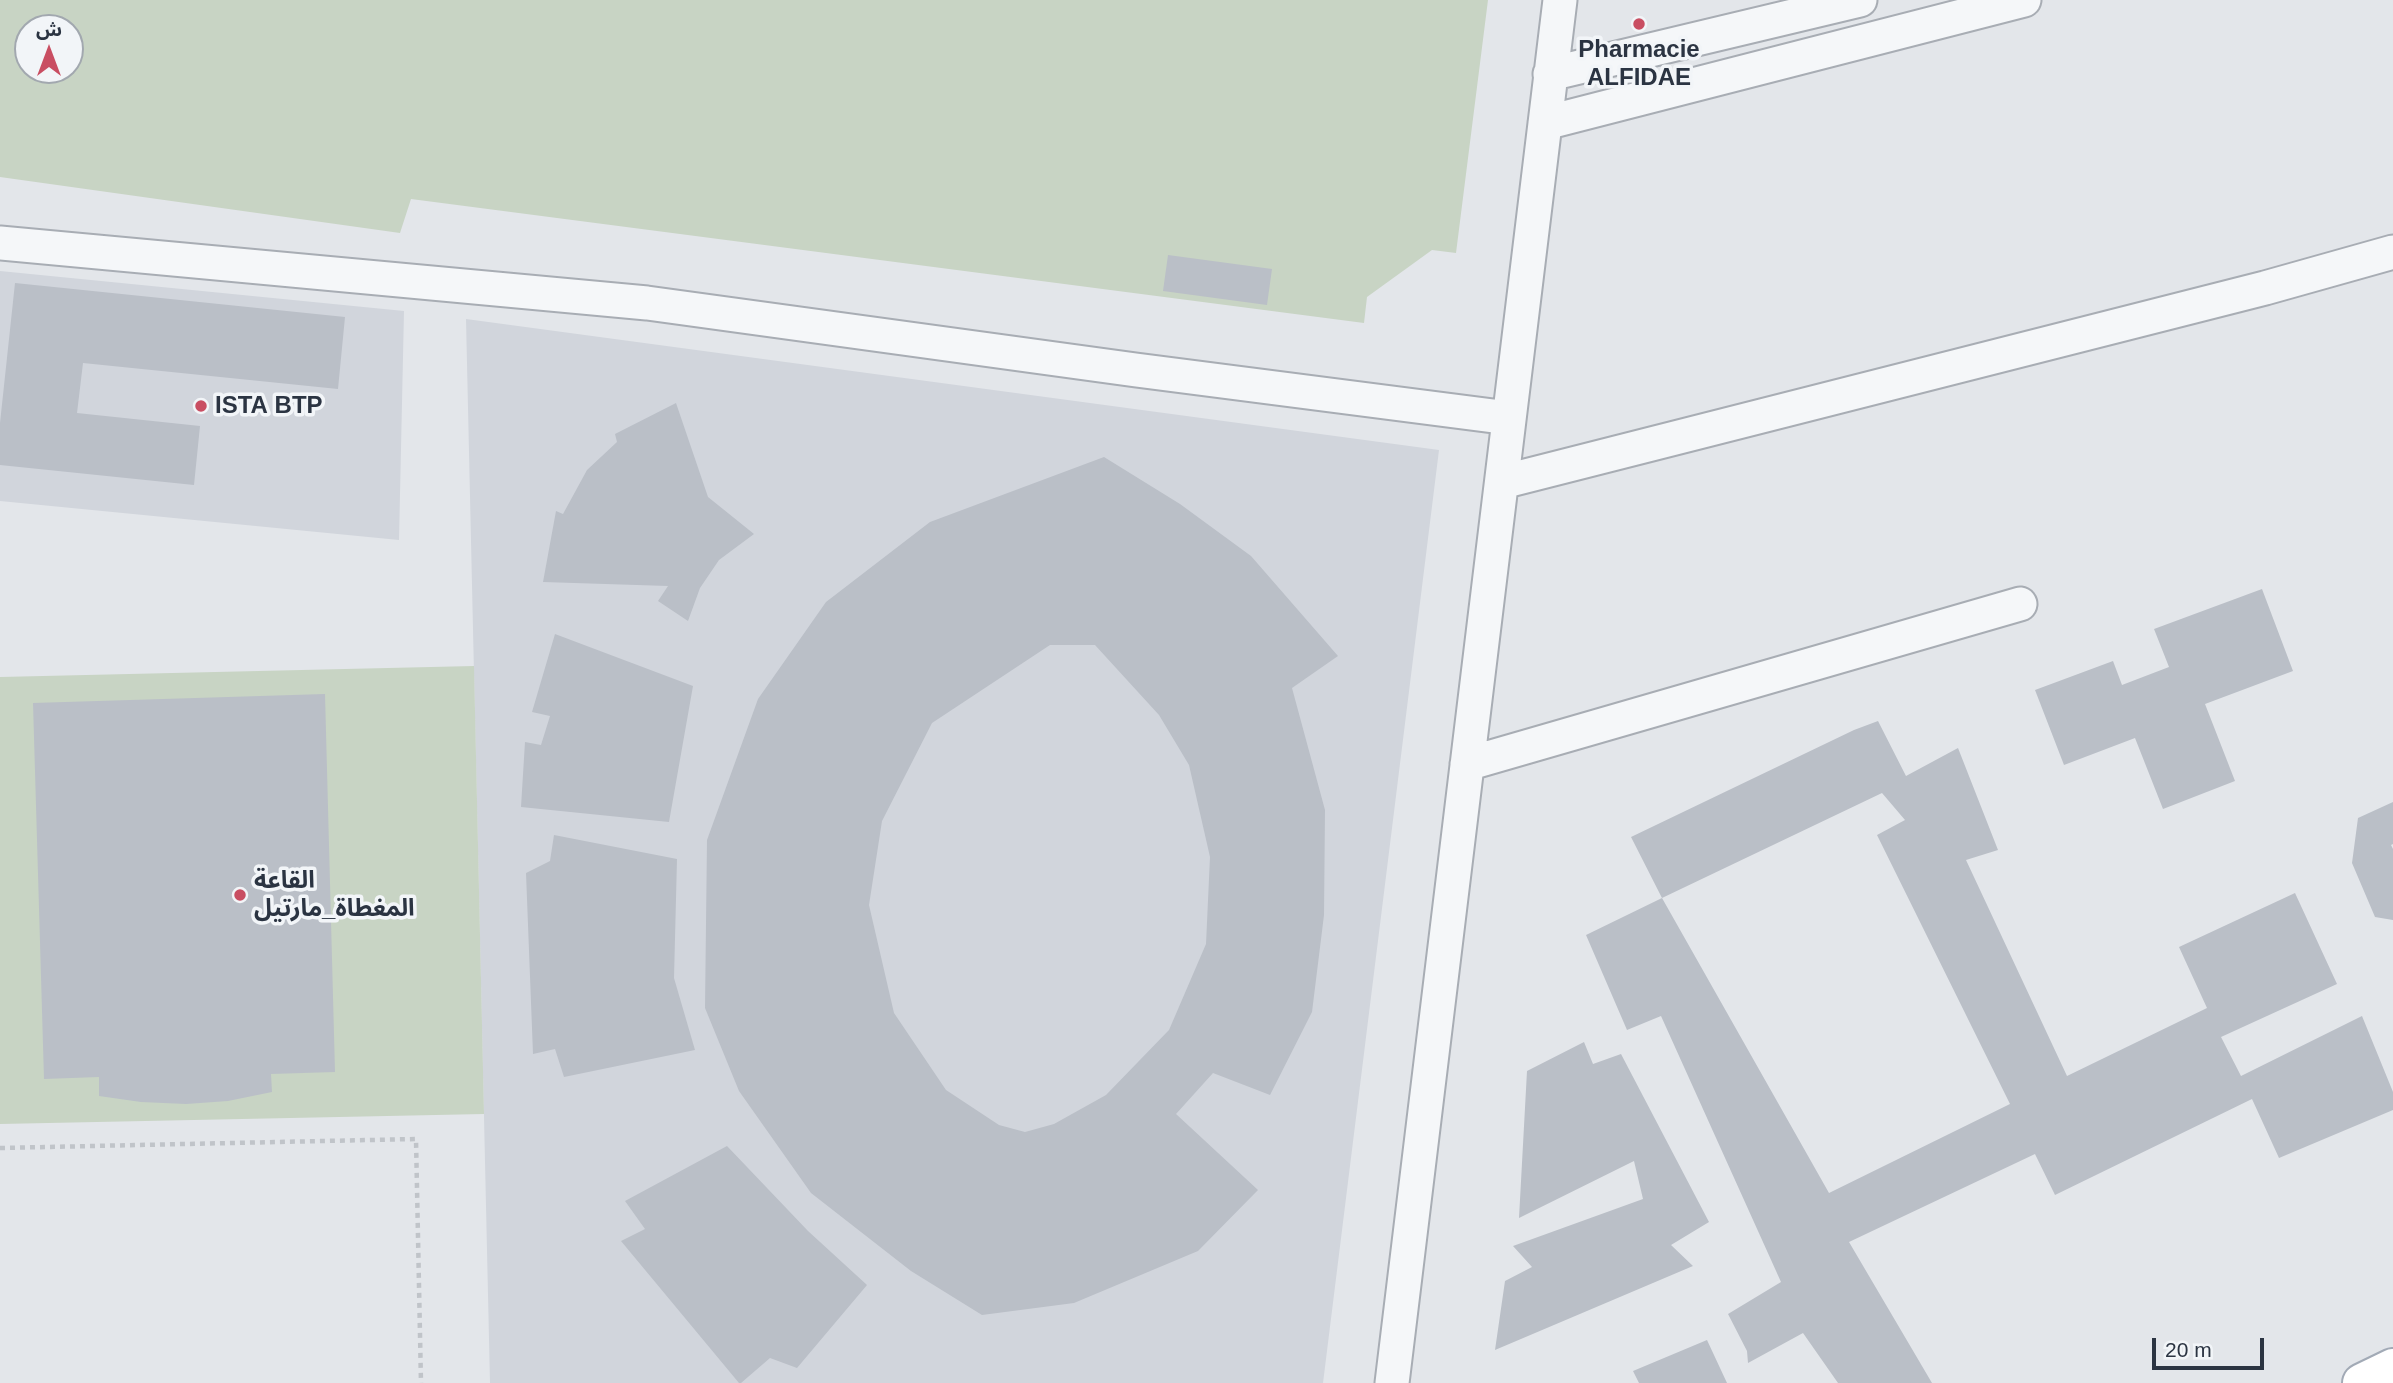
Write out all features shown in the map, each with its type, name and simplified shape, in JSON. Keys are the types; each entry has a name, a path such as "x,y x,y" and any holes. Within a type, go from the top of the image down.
{"main road":[{"path":"2361,1383 2393,1368"}],"street":[{"path":"1392,1383 1560,0"},
{"path":"1550,74 1860,0"},
{"path":"1545,123 2024,0"},
{"path":"0,243 647,303 1509,418"},
{"path":"1502,482 2265,288 2393,251"},
{"path":"1468,764 2020,604"}],"path":[{"path":"0,1148 416,1139 421,1383"}],"shaded area":[{"name":"ISTA BTP","path":"0,271 404,311 399,540 0,501"},
{"path":"466,319 1439,450 1323,1383 490,1383"}],"green space":[{"path":"0,0 1488,0 1456,253 1432,250 1367,297 1364,323 411,199 400,233 0,177"},
{"name":"القاعة المغطاة_مارتيل","path":"474,666 484,1114 0,1124 0,677"}],"building":[{"path":"1168,255 1272,269 1267,305 1163,291"},
{"path":"15,283 345,317 338,389 83,363 77,413 200,426 194,485 0,465 0,423"},
{"path":"676,403 708,497 754,534 719,560 700,588 688,621 658,601 668,586 543,582 556,511 563,514 587,470 617,442 615,434"},
{"path":"1104,457 1180,504 1251,556 1338,656 1292,688 1325,810 1324,915 1312,1012 1270,1095 1213,1073 1176,1114 1258,1190 1198,1251 1074,1303 982,1315 911,1271 811,1193 739,1091 705,1008 707,840 758,699 826,602 930,522","holes":["1050,645 1095,645 1159,715 1189,765 1210,857 1206,944 1169,1030 1106,1095 1054,1124 1025,1132 999,1125 946,1090 894,1013 869,905 882,821 932,723"]},
{"path":"2262,589 2293,671 2205,704 2235,781 2163,809 2135,738 2064,765 2035,690 2113,661 2122,685 2169,667 2154,629"},
{"path":"555,634 693,686 669,822 521,807 525,742 541,745 550,716 532,712"},
{"path":"325,694 335,1072 271,1074 272,1092 228,1101 186,1104 141,1102 99,1096 99,1077 44,1079 33,703"},
{"path":"1878,721 1906,776 1958,748 1998,850 1966,860 2067,1076 2207,1008 2179,947 2295,893 2337,984 2221,1037 2241,1076 2362,1016 2393,1092 2393,1110 2279,1158 2252,1099 2055,1195 2035,1154 1849,1242 1932,1383 1838,1383 1803,1333 1748,1363 1747,1351 1728,1314 1781,1282 1661,1016 1627,1030 1586,935 1662,898 1631,837","holes":["1882,793 1905,820 1877,835 2010,1104 1829,1193 1662,898"]},
{"path":"2393,802 2393,920 2375,917 2352,863 2358,818"},
{"path":"554,835 677,859 674,978 695,1050 564,1077 555,1049 533,1054 526,873 550,861"},
{"path":"1584,1042 1593,1064 1621,1054 1709,1222 1671,1245 1693,1266 1495,1350 1505,1281 1532,1267 1513,1246 1643,1199 1634,1161 1519,1218 1527,1071"},
{"path":"727,1146 808,1231 867,1285 797,1368 770,1358 741,1383 621,1241 645,1229 625,1201"},
{"path":"1707,1340 1727,1383 1639,1383 1633,1371"}],"place":[{"name":"Pharmacie ALFIDAE","path":"1639,24"},
{"name":"ISTA BTP","path":"201,406"},
{"name":"القاعة المغطاة_مارتيل","path":"240,895"}]}
